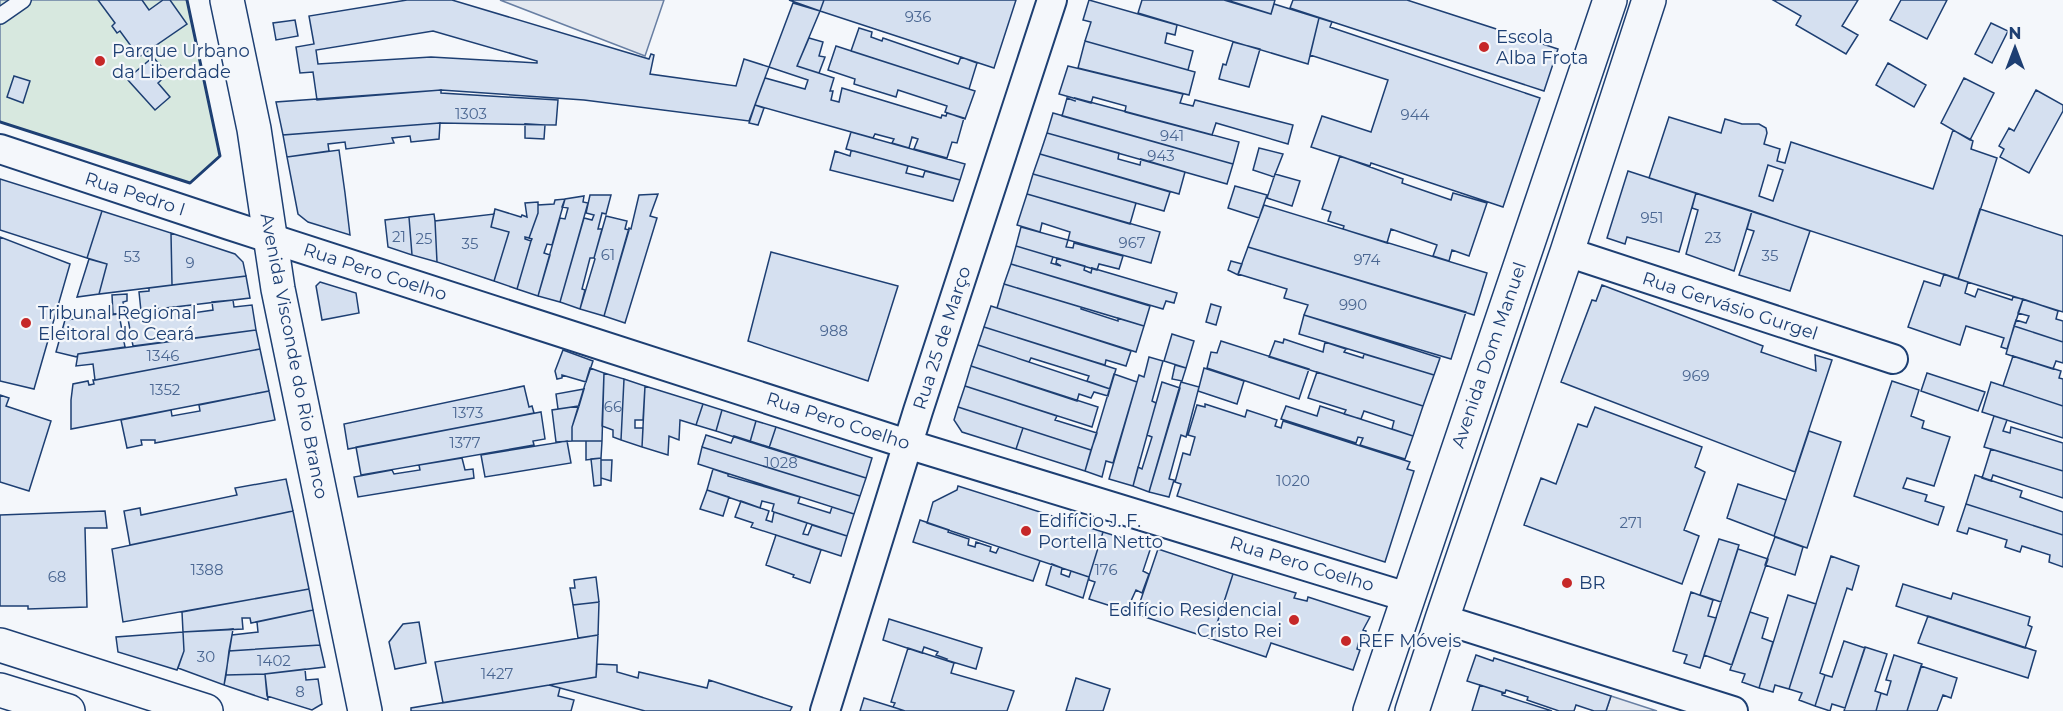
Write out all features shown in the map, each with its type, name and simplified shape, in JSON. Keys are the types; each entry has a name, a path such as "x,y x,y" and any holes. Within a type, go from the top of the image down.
{"main road":[{"name":"Avenida Visconde do Rio Branco","path":"227,0 254,129 280,299 365,711"},
{"name":"Avenida Dom Manuel","path":"1370,711 1610,0"},
{"path":"1412,711 1567,252 1649,0"},
{"path":"0,645 206,711"},
{"path":"0,690 68,711"}],"street":[{"name":"Rua 25 de Março","path":"825,711 907,444 1052,0"},
{"name":"Rua Pedro I","path":"0,149 270,239"},
{"name":"Rua Pero Coelho","path":"270,239 907,444 1407,597"},
{"name":"Rua Gervásio Gurgel","path":"1567,252 1893,359"},
{"path":"1442,619 1733,711"}],"lane":[{"path":"0,16 23,0"}],"shaded area":[{"name":"Parque Urbano da Liberdade","path":"0,0 187,0 220,156 190,183 0,122"},
{"path":"500,0 664,0 645,56"},
{"path":"1611,696 1657,711 1606,711"}],"building":[{"path":"98,0 142,0 149,10 163,0 170,0 187,24 139,57 120,31 117,33 112,26 115,23"},
{"path":"407,0 452,0 649,59 651,54 654,55 650,74 736,86 744,59 769,67 749,121 584,100 441,90 317,100 313,72 300,73 296,47 314,44 309,16","holes":["433,31 537,61 537,63 431,57 318,64 316,50"]},
{"path":"789,0 824,0 820,11"},
{"path":"824,0 1016,0 994,68 820,11"},
{"path":"1089,0 1177,25 1175,35 1167,33 1165,43 1193,51 1188,70 1085,41 1091,22 1083,20"},
{"path":"1142,0 1224,0 1271,14 1274,4 1319,18 1308,64 1138,13"},
{"path":"1227,0 1275,0 1271,14"},
{"name":"Escola Alba Frota","path":"1293,0 1407,0 1558,49 1544,91 1290,8"},
{"path":"1773,0 1858,0 1842,26 1858,35 1846,54 1796,25 1801,16"},
{"path":"1901,0 1947,0 1927,39 1890,20"},
{"path":"793,3 820,11 797,66 834,78 830,91 833,91 831,100 839,102 842,88 941,118 947,113 964,118 957,143 952,142 947,158 914,149 918,139 912,137 909,148 892,143 894,139 875,134 873,138 755,105 765,78 805,89 808,80 769,67"},
{"path":"1319,18 1332,22 1330,27 1540,98 1503,207 1371,163 1370,166 1311,147 1322,116 1371,132 1388,80 1310,55"},
{"path":"295,20 298,36 276,40 273,23"},
{"path":"1991,23 2008,31 1992,63 1975,54"},
{"path":"859,28 872,32 871,37 882,41 883,38 958,64 961,57 977,63 969,89 851,51"},
{"path":"809,38 823,42 819,56 825,57 819,73 797,66"},
{"path":"1085,41 1195,72 1189,95 1078,68"},
{"path":"1233,42 1260,49 1249,87 1219,79"},
{"path":"836,46 975,91 965,119 945,112 947,106 898,90 896,97 854,84 855,79 828,70"},
{"path":"153,57 168,74 158,83 170,97 155,110 127,79"},
{"path":"1888,63 1926,85 1914,107 1876,85"},
{"path":"1068,66 1183,94 1180,103 1193,106 1195,100 1293,125 1288,144 1216,123 1212,135 1125,112 1126,106 1093,97 1091,103 1059,94"},
{"path":"14,76 30,81 23,103 7,97"},
{"path":"1964,78 1994,93 1970,140 1941,123"},
{"path":"441,90 441,93 558,100 556,125 440,123 283,135 276,102"},
{"path":"2036,90 2063,105 2063,111 2029,173 2000,157 2004,149 1999,146 2009,128 2014,131"},
{"path":"1067,98 1075,101 1075,98 1239,142 1233,164 1062,116"},
{"path":"755,105 764,108 758,125 749,123"},
{"path":"1053,113 1233,164 1227,184 1047,133"},
{"path":"1669,117 1721,133 1725,119 1742,124 1759,124 1766,128 1764,144 1780,149 1777,161 1785,163 1791,142 1933,189 1953,130 1973,141 1971,149 1997,158 1958,279 1649,178","holes":["1768,165 1783,170 1773,201 1759,196"]},
{"path":"440,123 439,139 411,142 410,136 392,138 394,143 346,149 345,142 328,144 329,151 287,157 283,135"},
{"path":"525,124 545,125 544,139 525,138"},
{"path":"851,132 965,164 960,180 846,149"},
{"path":"1047,133 1119,153 1118,159 1140,165 1141,159 1185,172 1179,194 1040,154"},
{"path":"1259,148 1283,154 1274,177 1253,170"},
{"path":"339,150 350,235 308,222 298,214 287,157"},
{"path":"835,151 850,156 851,151 854,151 908,166 906,173 923,177 925,171 960,180 953,201 830,170"},
{"path":"1040,154 1170,192 1164,211 1033,174"},
{"path":"1340,156 1403,179 1402,183 1451,200 1453,193 1487,203 1469,256 1452,250 1449,261 1433,256 1437,245 1391,229 1387,243 1343,229 1344,226 1328,221 1331,212 1322,209"},
{"path":"1628,171 1696,193 1679,252 1627,237 1625,244 1607,238"},
{"path":"1033,174 1136,203 1130,224 1027,194"},
{"path":"1275,174 1300,181 1292,206 1267,198"},
{"path":"0,179 102,211 87,258 0,230"},
{"path":"1235,186 1267,195 1259,218 1228,208"},
{"path":"1696,193 1752,211 1734,271 1686,254 1698,210 1692,208"},
{"path":"658,194 650,216 657,218 625,323 604,316 639,195"},
{"path":"1027,194 1160,232 1151,263 1068,240 1070,232 1042,223 1040,232 1017,225"},
{"path":"590,195 611,195 606,214 602,213 598,229 602,229 594,258 590,258 582,289 585,290 580,309 560,302 584,218 592,220 594,215 586,213"},
{"path":"584,196 583,202 588,203 560,302 538,296 560,218 565,219 568,208 562,207 565,199"},
{"path":"565,199 552,245 547,244 544,253 550,255 538,296 517,289 532,239 529,238 538,213 538,205 554,204 555,200"},
{"path":"538,202 538,213 529,238 525,237 531,241 517,289 494,281 509,232 491,227 495,209 527,217 525,203"},
{"path":"1264,205 1487,273 1474,315 1248,247"},
{"path":"1980,209 2063,236 2063,312 1958,279"},
{"path":"102,211 171,233 172,285 99,294 107,264 87,258"},
{"path":"1752,211 1810,231 1790,291 1739,275 1754,231 1747,229"},
{"path":"434,214 437,262 412,255 409,217"},
{"path":"494,214 491,227 509,232 494,281 437,262 435,221"},
{"path":"606,216 627,221 625,229 629,230 604,316 580,309"},
{"path":"409,217 412,255 388,247 385,220"},
{"path":"1021,227 1068,240 1066,247 1073,248 1074,243 1123,256 1119,269 1099,264 1097,270 1016,246"},
{"path":"171,233 235,254 243,262 246,276 172,285"},
{"name":"Tribunal Regional Eleitoral do Ceará","path":"0,237 70,264 34,389 0,381"},
{"path":"1016,246 1053,257 1051,263 1061,266 1056,263 1057,258 1085,266 1084,270 1091,273 1092,268 1177,293 1174,303 1166,301 1163,309 1011,264"},
{"path":"1248,247 1466,312 1451,359 1304,315 1308,305 1284,298 1287,289 1238,274"},
{"path":"771,252 898,286 868,381 748,341"},
{"path":"89,259 107,264 99,294 77,297"},
{"path":"1231,261 1242,264 1238,275 1228,270"},
{"path":"1011,264 1150,306 1144,326 1004,284"},
{"path":"1944,274 1968,282 1965,293 1975,297 1978,289 2012,300 2013,297 2023,299 2007,349 2001,347 2004,338 1966,326 1960,345 1908,327 1924,281 1940,286"},
{"path":"246,276 250,298 141,311 139,292 149,291 149,288"},
{"path":"320,282 356,293 359,313 322,320 316,286"},
{"path":"1004,284 1081,307 1081,309 1118,321 1118,318 1144,326 1136,352 997,308"},
{"path":"1602,285 1763,346 1761,352 1816,371 1815,355 1832,360 1795,472 1561,382 1592,300 1596,301"},
{"path":"127,294 127,301 123,302 125,313 113,314 112,295"},
{"path":"2023,299 2058,311 2056,319 2063,321 2063,342 2014,326 2016,320 2026,323 2029,316 2018,313"},
{"path":"233,300 234,307 252,305 256,330 133,346 128,319 157,315 156,309 192,305 193,313 213,310 212,302"},
{"path":"1211,304 1221,307 1216,325 1206,322"},
{"path":"991,306 1131,351 1126,366 1106,360 1105,365 984,327"},
{"path":"119,314 125,347 78,354 77,357 56,352 65,320"},
{"path":"1304,315 1440,358 1434,375 1299,334"},
{"path":"2014,326 2063,342 2063,363 2056,361 2053,369 2006,354"},
{"path":"984,327 1116,369 1110,389 1087,381 1089,376 1031,358 1029,362 978,345"},
{"path":"256,330 260,349 95,380 93,364 76,366 78,354"},
{"path":"1172,334 1194,341 1186,368 1164,361"},
{"path":"1284,339 1323,352 1325,342 1346,349 1344,352 1363,358 1364,354 1434,375 1423,406 1269,357 1275,341 1283,343"},
{"path":"1221,341 1309,369 1299,399 1207,368 1211,352 1217,353"},
{"path":"978,345 1110,389 1108,396 1094,392 1091,398 1079,394 1077,401 971,366"},
{"path":"260,349 269,391 71,429 73,384 88,381 89,385 94,384 93,380"},
{"path":"563,350 593,361 586,382 562,375 562,378 557,379 555,371"},
{"path":"2013,356 2061,371 2059,378 2063,379 2063,406 2003,386"},
{"path":"1149,357 1163,361 1152,401 1156,403 1133,486 1109,479 1139,375 1144,377"},
{"path":"1175,365 1186,368 1182,381 1172,379"},
{"path":"971,366 1098,407 1092,427 965,386"},
{"path":"590,368 604,373 602,441 572,441 572,427"},
{"path":"1204,368 1244,381 1237,404 1198,391"},
{"path":"1317,372 1423,406 1413,436 1392,429 1394,421 1364,411 1361,419 1344,414 1346,410 1308,398"},
{"path":"604,373 624,379 621,440 613,437 613,430 602,426"},
{"path":"1927,373 1985,392 1978,411 1921,391"},
{"path":"1114,374 1137,382 1113,463 1106,461 1102,477 1085,471"},
{"path":"624,379 645,386 643,420 635,420 635,428 643,428 642,447 621,440"},
{"path":"1892,381 1919,390 1911,416 1924,421 1922,428 1950,437 1934,486 1907,478 1903,488 1927,495 1925,501 1944,507 1938,525 1854,496"},
{"path":"1162,382 1180,388 1149,492 1133,486 1138,467 1142,469 1152,437 1147,435"},
{"path":"1181,382 1199,387 1186,437 1181,435 1169,479 1174,480 1169,497 1149,492"},
{"path":"1991,382 2063,406 2063,438 1982,412"},
{"path":"524,386 529,407 532,406 534,413 348,449 344,424"},
{"path":"645,386 703,404 696,425 680,420 679,440 669,436 668,455 642,447"},
{"path":"965,386 1057,416 1055,420 1097,433 1091,450 958,407"},
{"path":"584,389 579,406 558,409 556,394"},
{"path":"269,391 275,420 155,443 155,440 141,440 142,445 127,448 121,420 171,410 172,416 200,411 199,405"},
{"path":"0,395 9,398 6,406 51,421 29,491 0,482"},
{"path":"703,404 722,410 716,431 696,425"},
{"path":"1205,404 1245,417 1247,410 1277,420 1275,426 1281,428 1283,421 1410,462 1407,469 1414,471 1385,562 1177,496 1181,484 1175,482 1183,453 1190,455 1195,437 1188,435 1197,405 1205,407"},
{"path":"579,406 572,427 572,441 556,442 552,410"},
{"path":"1286,406 1317,416 1320,406 1413,436 1405,459 1360,445 1363,438 1358,437 1356,443 1281,419"},
{"path":"958,407 1023,428 1016,449 962,432 954,420"},
{"path":"1595,407 1702,447 1695,467 1705,472 1684,530 1699,536 1682,584 1524,525 1541,478 1556,484 1578,424 1587,427"},
{"path":"722,410 756,421 750,442 716,431"},
{"path":"541,412 545,439 533,441 534,445 361,475 356,447"},
{"path":"1994,416 2007,420 2003,431 2010,433 2011,427 2063,443 2063,471 1984,447"},
{"path":"756,421 776,427 769,448 750,442"},
{"path":"776,427 872,458 866,478 769,448"},
{"path":"1023,428 1091,450 1085,471 1016,449"},
{"path":"1809,431 1841,442 1807,548 1774,536"},
{"path":"706,435 731,443 734,436 866,478 860,496 702,447"},
{"path":"567,441 571,463 485,477 481,455"},
{"path":"586,441 602,441 601,458 586,460"},
{"path":"702,447 860,496 854,514 698,464"},
{"path":"1991,449 2063,471 2063,498 1993,475 1991,481 1982,478"},
{"path":"462,458 465,470 473,469 474,478 358,497 354,477 392,470 394,474 420,470 419,465"},
{"path":"601,458 601,485 594,486 591,459"},
{"path":"601,460 612,460 611,481 601,478"},
{"path":"713,469 728,474 728,476 800,497 798,503 830,513 832,507 854,514 847,536 774,512 772,511 774,504 762,501 760,508 707,490"},
{"path":"1975,475 2022,491 2020,497 2063,512 2063,535 1966,504"},
{"path":"286,479 293,511 130,545 124,511 140,508 141,515 237,495 235,488"},
{"path":"1738,484 1786,500 1774,536 1727,518"},
{"name":"Edifício J. F. Portella Netto","path":"958,486 1103,532 1089,577 927,523 933,502 957,490"},
{"path":"707,490 729,497 723,516 700,509"},
{"path":"741,501 769,511 766,520 772,522 774,512 807,523 803,534 808,535 812,525 847,536 841,556 751,527 753,523 735,517"},
{"path":"1966,504 2063,535 2063,567 2049,562 2050,555 2022,546 2020,552 2005,547 2007,540 1969,528 1967,534 1957,531"},
{"path":"105,511 107,528 85,528 87,607 28,609 28,606 0,606 0,515"},
{"path":"293,511 309,589 123,622 112,549"},
{"path":"920,520 969,539 968,545 975,547 976,542 991,547 990,551 996,553 999,547 1040,561 1033,581 913,542"},
{"path":"1103,532 1151,547 1143,571 1149,574 1142,593 1136,590 1131,601 1139,605 1136,614 1089,599 1095,582 1089,580 1089,577"},
{"path":"776,535 821,550 810,583 766,565"},
{"path":"1775,537 1803,547 1795,575 1765,565"},
{"path":"1719,539 1739,545 1721,602 1700,595"},
{"path":"1158,549 1233,574 1212,639 1136,614"},
{"path":"1738,549 1768,559 1732,665 1704,655"},
{"path":"1831,556 1859,566 1852,590 1847,588 1820,673 1825,675 1815,706 1799,700 1802,693 1789,689"},
{"path":"1052,564 1062,568 1061,574 1069,577 1071,571 1089,577 1083,598 1046,585"},
{"name":"Edifício Residencial Cristo Rei","path":"1233,574 1296,593 1294,598 1307,601 1308,597 1370,617 1363,630 1366,631 1364,638 1360,637 1357,649 1360,650 1353,670 1271,643 1266,657 1212,639"},
{"path":"596,577 599,602 573,605 570,588 575,588 574,580"},
{"path":"1903,584 1951,599 1953,593 2030,617 2028,625 2032,627 2025,648 1896,606"},
{"path":"309,589 313,610 251,623 250,618 242,618 243,629 183,632 182,612"},
{"path":"1691,592 1713,600 1708,616 1716,618 1700,668 1684,663 1687,655 1673,651"},
{"path":"1788,595 1816,604 1789,689 1775,685 1773,692 1759,688"},
{"path":"599,602 598,635 578,638 573,605"},
{"path":"313,610 320,645 229,651 232,635 258,632 257,622"},
{"path":"1750,612 1768,618 1762,638 1773,642 1759,688 1742,682 1745,674 1730,670"},
{"path":"1928,616 2036,651 2028,678 1918,643"},
{"path":"889,619 982,648 976,669 946,660 936,655 938,652 924,647 922,653 883,640"},
{"path":"419,622 426,663 395,669 389,642 403,624"},
{"path":"233,629 224,685 178,668 184,651 183,632"},
{"path":"183,632 184,651 177,670 118,652 116,637"},
{"path":"598,635 596,677 443,703 435,662"},
{"path":"1844,641 1865,648 1845,708 1832,704 1830,711 1815,706 1825,675 1832,677"},
{"path":"320,645 325,667 265,674 226,675 229,651"},
{"path":"1865,647 1887,654 1875,691 1881,693 1876,711 1844,711"},
{"path":"908,648 954,663 951,673 1014,691 1007,711 905,711 893,707 895,703 891,702"},
{"path":"1476,655 1493,661 1494,658 1611,696 1606,711 1594,711 1576,705 1574,711 1559,711 1527,700 1528,697 1506,690 1505,693 1467,681"},
{"path":"1894,655 1922,664 1907,711 1876,711 1881,693 1887,695 1891,681 1886,680"},
{"path":"597,664 617,665 617,672 638,678 639,672 707,688 709,680 792,707 790,711 645,711 549,685 596,677"},
{"path":"1921,666 1957,678 1951,698 1943,695 1937,711 1907,711"},
{"path":"305,669 306,680 318,679 322,704 312,710 267,696 265,674"},
{"path":"265,674 268,700 224,685 226,675"},
{"path":"1076,678 1110,689 1103,711 1066,711"},
{"path":"549,685 560,688 558,696 574,700 571,711 411,711 411,708"},
{"path":"1480,685 1502,692 1502,695 1552,711 1472,711"},
{"path":"864,698 893,707 905,711 860,711"}],"wall":[{"path":"0,122 190,183 220,156 187,0"}],"place":[{"name":"Escola Alba Frota","path":"1484,47"},
{"name":"Parque Urbano da Liberdade","path":"100,61"},
{"name":"Tribunal Regional Eleitoral do Ceará","path":"26,323"},
{"name":"Edifício J. F. Portella Netto","path":"1026,531"},
{"name":"BR","path":"1567,583"},
{"name":"Edifício Residencial Cristo Rei","path":"1294,620"},
{"name":"REF Móveis","path":"1346,641"}]}
